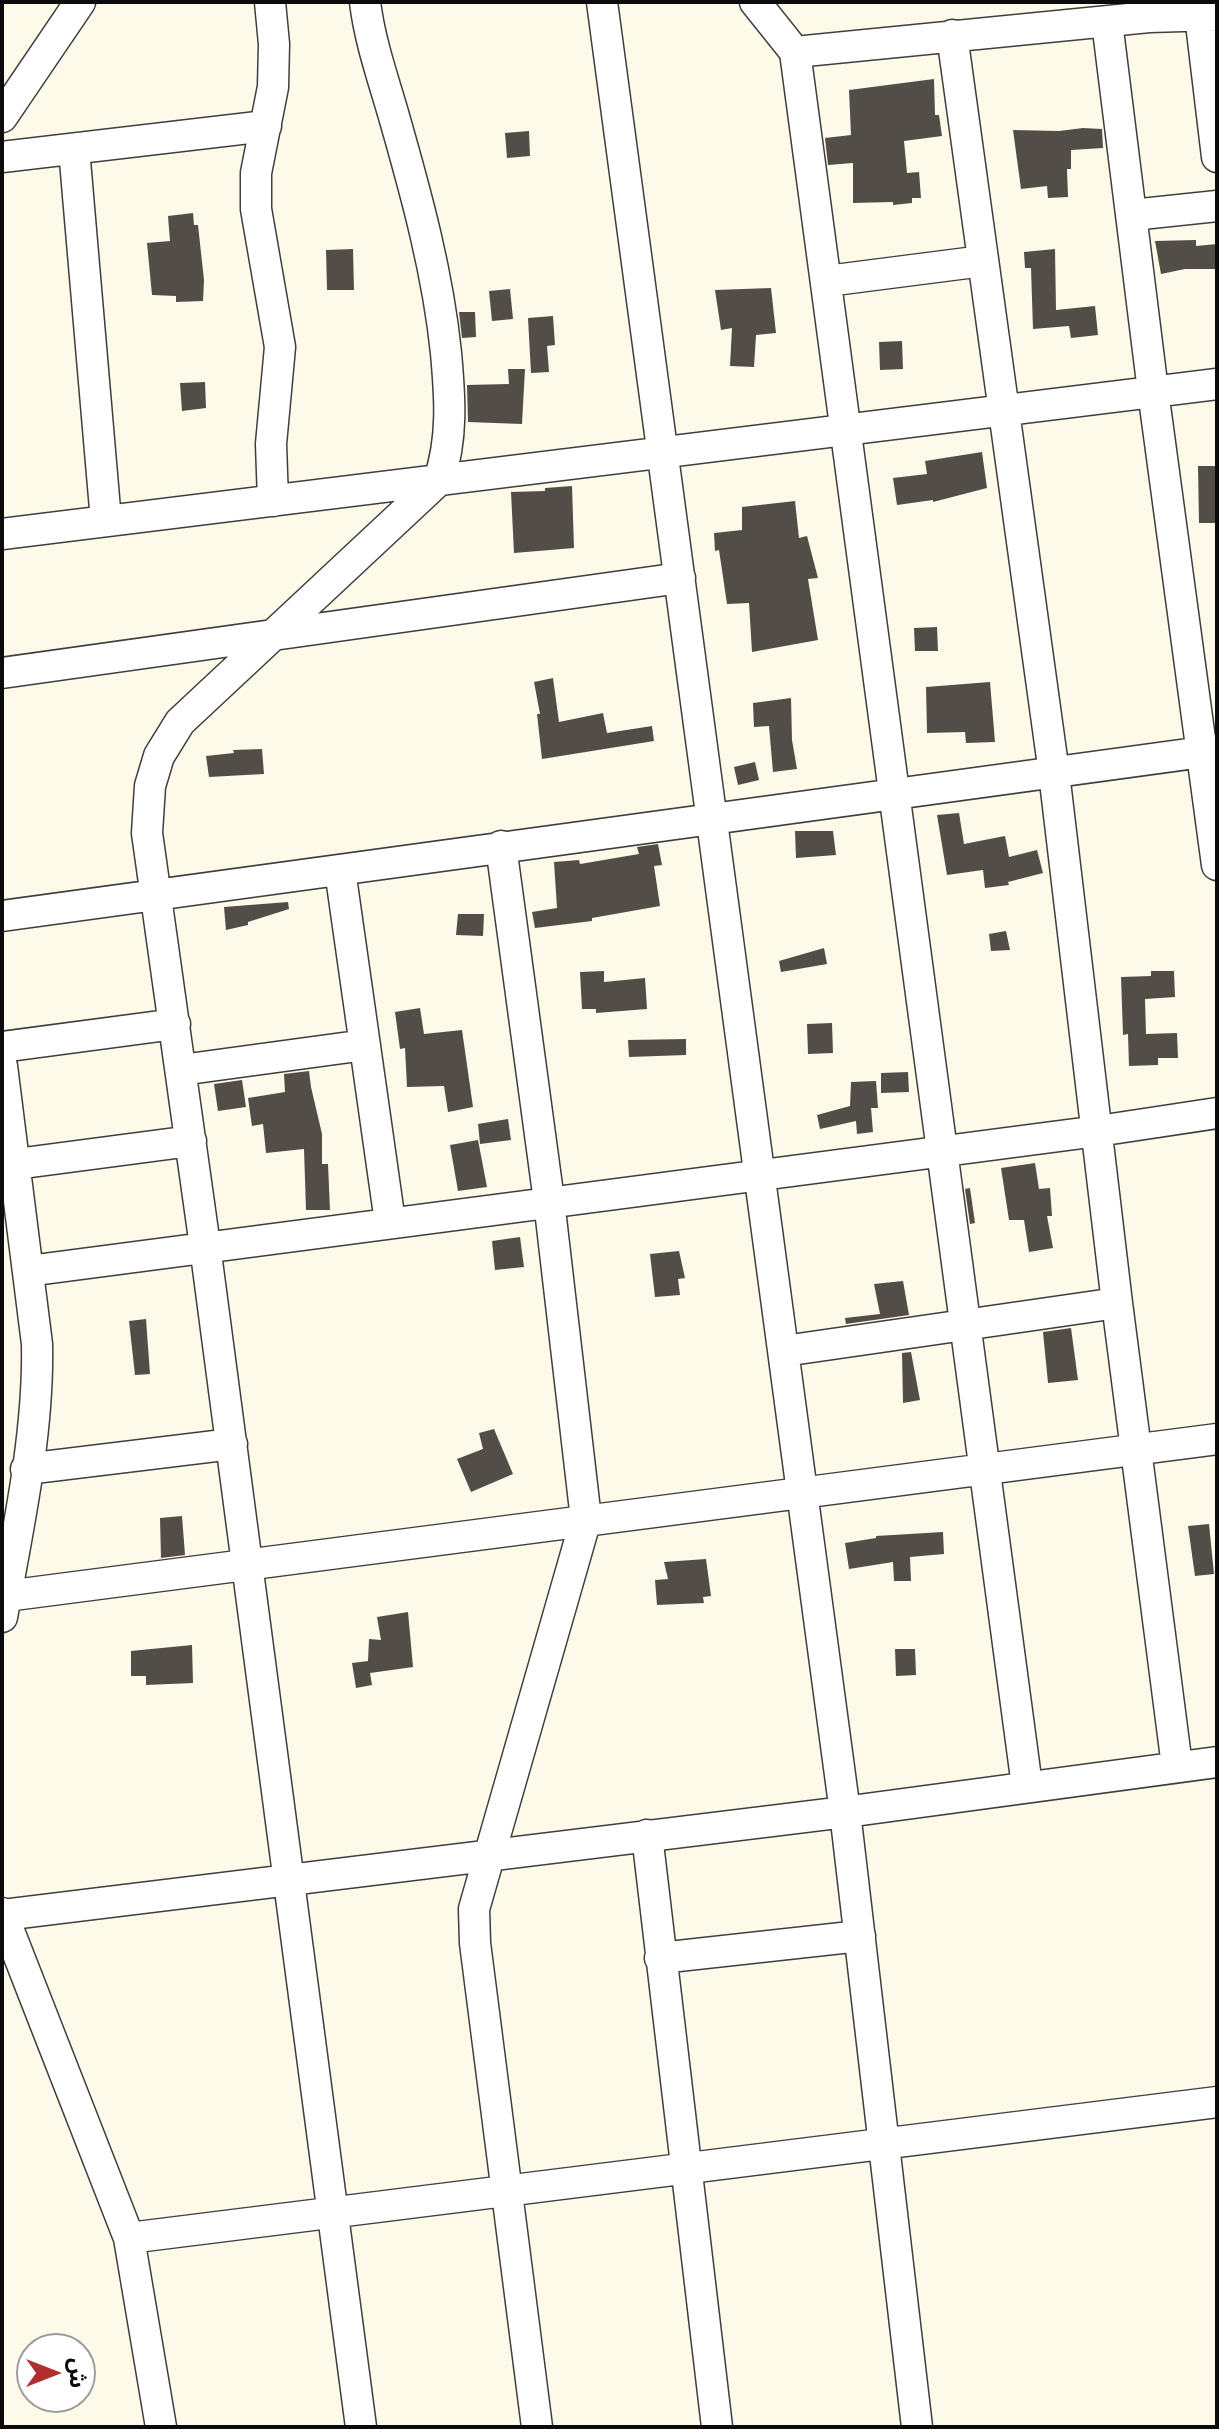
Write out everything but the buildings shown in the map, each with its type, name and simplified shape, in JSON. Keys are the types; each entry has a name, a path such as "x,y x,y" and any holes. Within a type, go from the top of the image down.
{"street":[{"path":"2,117 80,2"},
{"path":"270,2 274,44 273,87 256,173 256,209 280,347 271,444 273,501"},
{"path":"361,2427 232,1444 147,833 150,786 159,756 180,722 439,480 448,454 451,402 441,310 424,226 381,75 365,2"},
{"path":"602,2 845,1812 917,2427"},
{"path":"755,2 795,52 1027,1786"},
{"path":"795,52 952,35 1209,15 1217,157"},
{"path":"1107,22 1153,391 1209,751 1217,865"},
{"path":"952,35 1054,773 1117,1303 1177,1766"},
{"path":"2,157 266,126"},
{"path":"74,149 106,521"},
{"path":"1132,215 1217,206"},
{"path":"827,281 983,261"},
{"path":"2,534 1217,384"},
{"path":"2,673 680,578"},
{"path":"2,916 1209,751"},
{"path":"501,846 549,1201 586,1519 474,1909 475,1943 537,2427"},
{"path":"340,870 390,1222"},
{"path":"2,1047 175,1024"},
{"path":"181,1070 365,1045"},
{"path":"2,1066 37,1344 38,1377 4,1606 247,1566 586,1519 1217,1439"},
{"path":"28,1271 1217,1113"},
{"path":"16,1164 191,1141"},
{"path":"784,1351 1117,1303"},
{"path":"26,1469 232,1444"},
{"path":"161,2427 129,2238 2,1914 845,1812 1217,1762"},
{"path":"647,1835 717,2427"},
{"path":"660,1958 860,1936"},
{"path":"129,2238 1217,2102"}]}
